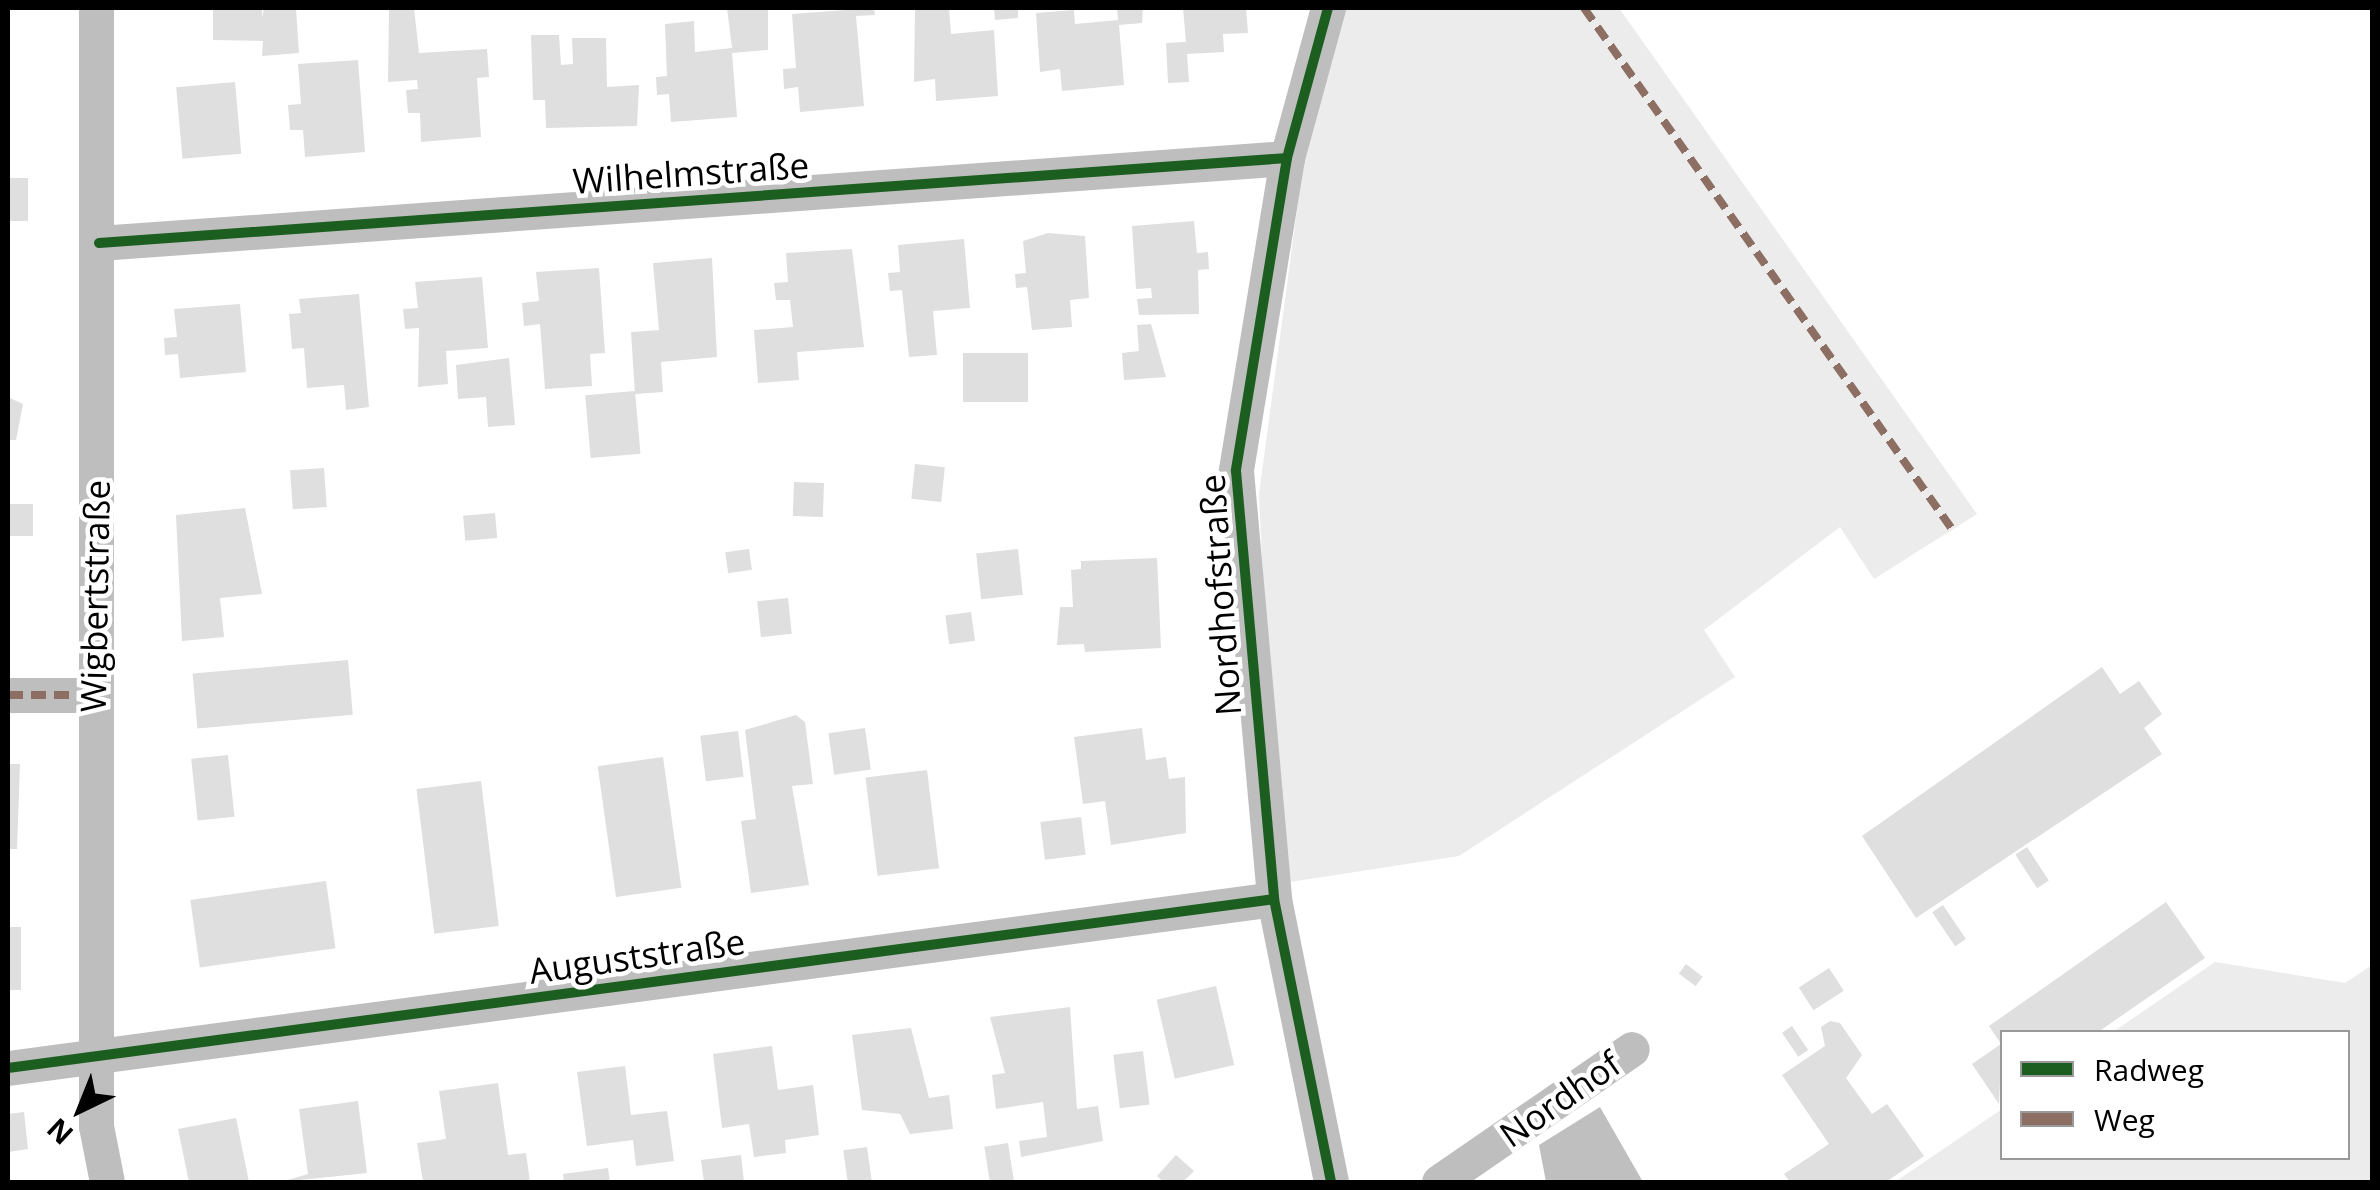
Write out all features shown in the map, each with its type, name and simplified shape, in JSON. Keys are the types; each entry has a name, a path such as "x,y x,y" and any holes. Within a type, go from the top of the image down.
{"street":[{"name":"Wigbertstraße","path":"96,8 96,1126 107,1182"},
{"name":"Nordhofstraße","path":"1328,8 1287,158 1236,471 1274,899 1331,1182"},
{"name":"Wilhelmstraße","path":"99,244 1287,158"},
{"path":"8,694 93,696"},
{"name":"Auguststraße","path":"8,1068 1274,899"},
{"name":"Nordhof","path":"1440,1182 1632,1049"}],"shaded area":[{"path":"1343,8 1619,8 1977,514 1874,579 1840,527 1704,630 1735,677 1459,856 1277,884 1259,494 1305,150"},
{"path":"2215,962 2345,983 2372,965 2372,1182 1895,1182 2000,1110 2000,1160 2350,1160 2350,1030 2116,1030"},
{"path":"1600,1107 1643,1182 1546,1182 1539,1145"}],"building":[{"path":"213,8 262,8 262,18 264,8 296,8 299,53 262,56 263,41 213,40"},
{"path":"389,8 414,8 419,53 487,49 489,77 477,78 481,137 421,142 420,113 408,113 406,90 418,89 417,80 388,82"},
{"path":"727,8 768,8 768,50 732,53 737,117 671,122 669,94 657,95 656,77 667,76 665,24 694,21 695,52 732,48"},
{"path":"874,8 875,15 856,16 864,106 800,112 798,87 784,89 783,69 796,68 792,14"},
{"path":"915,8 949,8 951,34 994,30 998,96 936,101 935,79 914,82"},
{"path":"994,8 1018,8 1018,18 995,20"},
{"path":"1117,8 1143,8 1142,23 1119,25 1124,85 1062,91 1060,69 1040,72 1036,13 1074,10 1075,24 1118,20"},
{"path":"1183,8 1246,8 1248,33 1223,34 1224,52 1187,54 1189,82 1168,83 1166,43 1186,42"},
{"path":"531,35 559,35 561,65 573,64 572,38 606,38 607,87 639,85 637,126 546,128 545,100 533,100"},
{"path":"358,60 365,152 305,157 303,130 290,130 288,105 301,104 298,64"},
{"path":"235,82 241,154 182,159 176,87"},
{"path":"8,178 28,178 28,221 8,221"},
{"path":"1194,221 1197,253 1208,252 1209,269 1198,270 1199,314 1139,315 1137,299 1152,298 1151,288 1136,289 1132,226"},
{"path":"1048,233 1085,236 1089,298 1070,300 1072,327 1032,330 1027,287 1016,288 1015,274 1026,273 1023,241"},
{"path":"964,239 970,308 933,311 937,355 909,357 902,290 890,291 888,273 900,272 898,245"},
{"path":"852,249 864,347 797,352 799,380 758,383 754,330 793,327 790,300 776,300 774,283 788,282 786,253"},
{"path":"712,258 717,357 661,362 663,392 635,394 631,332 659,330 653,263"},
{"path":"599,268 605,353 590,354 592,386 545,389 540,324 524,326 522,303 539,301 536,272"},
{"path":"482,277 488,348 446,351 448,384 418,387 419,328 405,329 403,309 418,308 415,282"},
{"path":"359,294 369,407 346,410 344,385 307,388 304,348 292,349 289,314 301,313 299,299"},
{"path":"240,304 246,372 180,378 178,354 165,355 164,338 177,337 174,309"},
{"path":"1151,324 1166,377 1124,380 1122,353 1139,351 1137,325"},
{"path":"963,353 1028,353 1028,402 963,402"},
{"path":"509,358 515,425 488,427 486,397 458,399 456,365"},
{"path":"635,391 640,454 591,458 585,395"},
{"path":"8,397 23,404 16,440 8,440"},
{"path":"915,464 945,467 941,502 911,499"},
{"path":"324,468 327,507 293,509 290,470"},
{"path":"794,482 824,483 823,517 793,516"},
{"path":"8,504 33,504 33,536 8,536"},
{"path":"245,508 262,594 220,598 224,637 182,641 176,515"},
{"path":"495,513 497,538 465,541 463,516"},
{"path":"749,549 752,570 728,573 725,552"},
{"path":"1018,549 1023,595 981,599 976,553"},
{"path":"1157,558 1161,648 1085,652 1084,644 1057,645 1060,607 1073,607 1071,570 1081,569 1081,561"},
{"path":"788,598 792,634 761,637 757,601"},
{"path":"971,612 975,641 949,644 945,616"},
{"path":"348,660 353,715 197,728 193,674"},
{"path":"2102,667 2120,694 2139,681 2162,714 2144,728 2162,754 1916,918 1862,836"},
{"path":"796,715 805,722 813,784 792,786 809,885 751,893 741,821 756,819 745,730"},
{"path":"865,728 871,770 834,775 828,733"},
{"path":"1142,728 1146,760 1166,757 1169,779 1185,777 1186,833 1111,845 1105,801 1083,804 1074,737"},
{"path":"738,731 744,777 706,781 700,736"},
{"path":"228,755 234,817 198,821 191,759"},
{"path":"663,757 681,888 616,897 598,766"},
{"path":"8,764 20,764 17,849 8,849"},
{"path":"927,770 939,868 878,876 865,778"},
{"path":"481,781 499,926 434,934 416,789"},
{"path":"1081,817 1086,855 1045,860 1040,822"},
{"path":"2027,847 2049,881 2037,888 2015,855"},
{"path":"326,881 335,948 200,967 190,900"},
{"path":"2166,902 2205,958 2101,1030 2000,1030 2000,1042 1989,1026"},
{"path":"1943,905 1966,939 1955,946 1932,912"},
{"path":"8,927 21,927 21,990 8,990"},
{"path":"1686,964 1703,977 1696,986 1679,974"},
{"path":"1829,968 1844,991 1814,1010 1799,988"},
{"path":"1216,986 1234,1065 1175,1079 1157,1000"},
{"path":"1070,1007 1077,1109 1098,1106 1103,1141 1021,1157 1019,1141 1047,1137 1043,1102 996,1109 992,1075 1005,1073 990,1017"},
{"path":"1830,1021 1840,1023 1862,1055 1846,1078 1872,1114 1887,1104 1924,1156 1886,1182 1790,1182 1784,1174 1829,1144 1782,1075 1825,1046 1821,1027"},
{"path":"1792,1026 1808,1050 1798,1057 1782,1033"},
{"path":"911,1028 929,1098 949,1095 953,1129 910,1134 900,1114 862,1110 852,1035"},
{"path":"2000,1045 1999,1104 1972,1064"},
{"path":"772,1046 778,1090 813,1085 819,1135 785,1140 786,1153 754,1157 749,1124 722,1128 713,1054"},
{"path":"1143,1051 1150,1105 1120,1108 1113,1055"},
{"path":"625,1066 631,1115 667,1111 674,1161 636,1166 633,1140 587,1146 577,1072"},
{"path":"498,1083 508,1155 526,1153 530,1182 423,1182 417,1143 446,1139 439,1091"},
{"path":"358,1101 367,1173 281,1182 308,1174 299,1109"},
{"path":"24,1112 28,1149 8,1152 8,1114"},
{"path":"236,1118 249,1182 189,1182 178,1129"},
{"path":"1008,1143 1014,1182 990,1182 984,1147"},
{"path":"867,1147 872,1182 848,1182 843,1150"},
{"path":"741,1155 744,1182 704,1182 701,1160"},
{"path":"1176,1155 1194,1171 1183,1182 1164,1182 1157,1176"},
{"path":"608,1168 610,1182 564,1182 563,1174"}],"marked path":[{"path":"1584,8 1952,529"},
{"path":"8,695 93,695"}],"cycle path":[{"path":"1328,8 1287,158 1236,471 1274,899 1331,1182"},
{"path":"99,243 1287,158"},
{"path":"8,1068 1274,899"}]}
